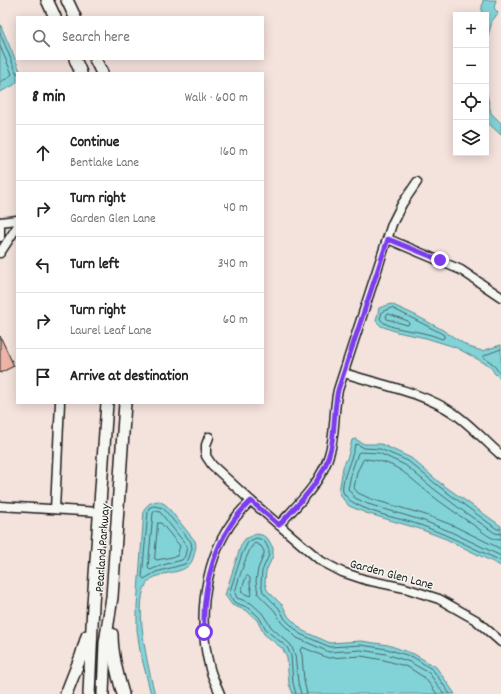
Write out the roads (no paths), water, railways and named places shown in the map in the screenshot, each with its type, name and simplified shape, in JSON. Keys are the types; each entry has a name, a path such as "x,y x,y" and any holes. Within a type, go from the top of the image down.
{"main road":[{"path":"47,0 55,16"},
{"path":"67,0 75,16"},
{"path":"75,60 81,72"},
{"path":"90,72 99,67"},
{"name":"Pearland Parkway","path":"88,694 107,404"},
{"name":"Pearland Parkway","path":"103,694 105,643 112,597 125,404"},
{"path":"112,597 112,647 117,675 123,694"},
{"path":"66,694 82,656 93,604"}],"street":[{"path":"279,525 313,487 325,466 332,440 335,401 344,373 397,213 417,182"},
{"path":"0,222 16,220"},
{"path":"0,227 0,237"},
{"path":"0,253 16,229"},
{"path":"388,239 461,270 501,297"},
{"path":"344,373 419,396 436,403 463,420 501,455"},
{"path":"56,509 60,404"},
{"name":"Garden Glen Lane","path":"209,437 206,456 209,461 251,501 321,561 366,580 405,588 439,598 476,620 501,642"},
{"path":"220,694 210,668 205,640 204,605 207,585 216,552 240,513 251,501"},
{"path":"0,506 99,512"}],"water":[{"path":"483,0 496,0 494,8 498,13 492,21 489,32 489,12 481,12"},
{"path":"0,24 21,72 16,72 16,83 14,85 0,92"},
{"path":"489,103 491,113 501,123 501,135 489,124"},
{"path":"391,304 441,329 469,347 482,351 501,345 501,378 495,374 490,366 455,347 426,338 397,332 381,326 376,321 379,308"},
{"path":"355,439 364,444 381,444 411,458 439,482 501,526 501,566 446,539 349,506 339,492 343,467 348,456 352,440"},
{"path":"159,501 166,505 195,541 196,546 191,562 187,567 155,577 149,581 144,590 141,618 146,653 155,694 151,694 140,651 137,630 137,606 144,510 146,506"},
{"path":"256,534 262,535 268,539 273,548 273,556 266,571 265,583 267,590 283,606 288,616 303,631 330,643 361,641 388,645 414,654 436,667 455,694 293,694 289,684 287,658 283,649 264,634 257,620 247,611 232,605 225,595 241,545 245,539"}]}
